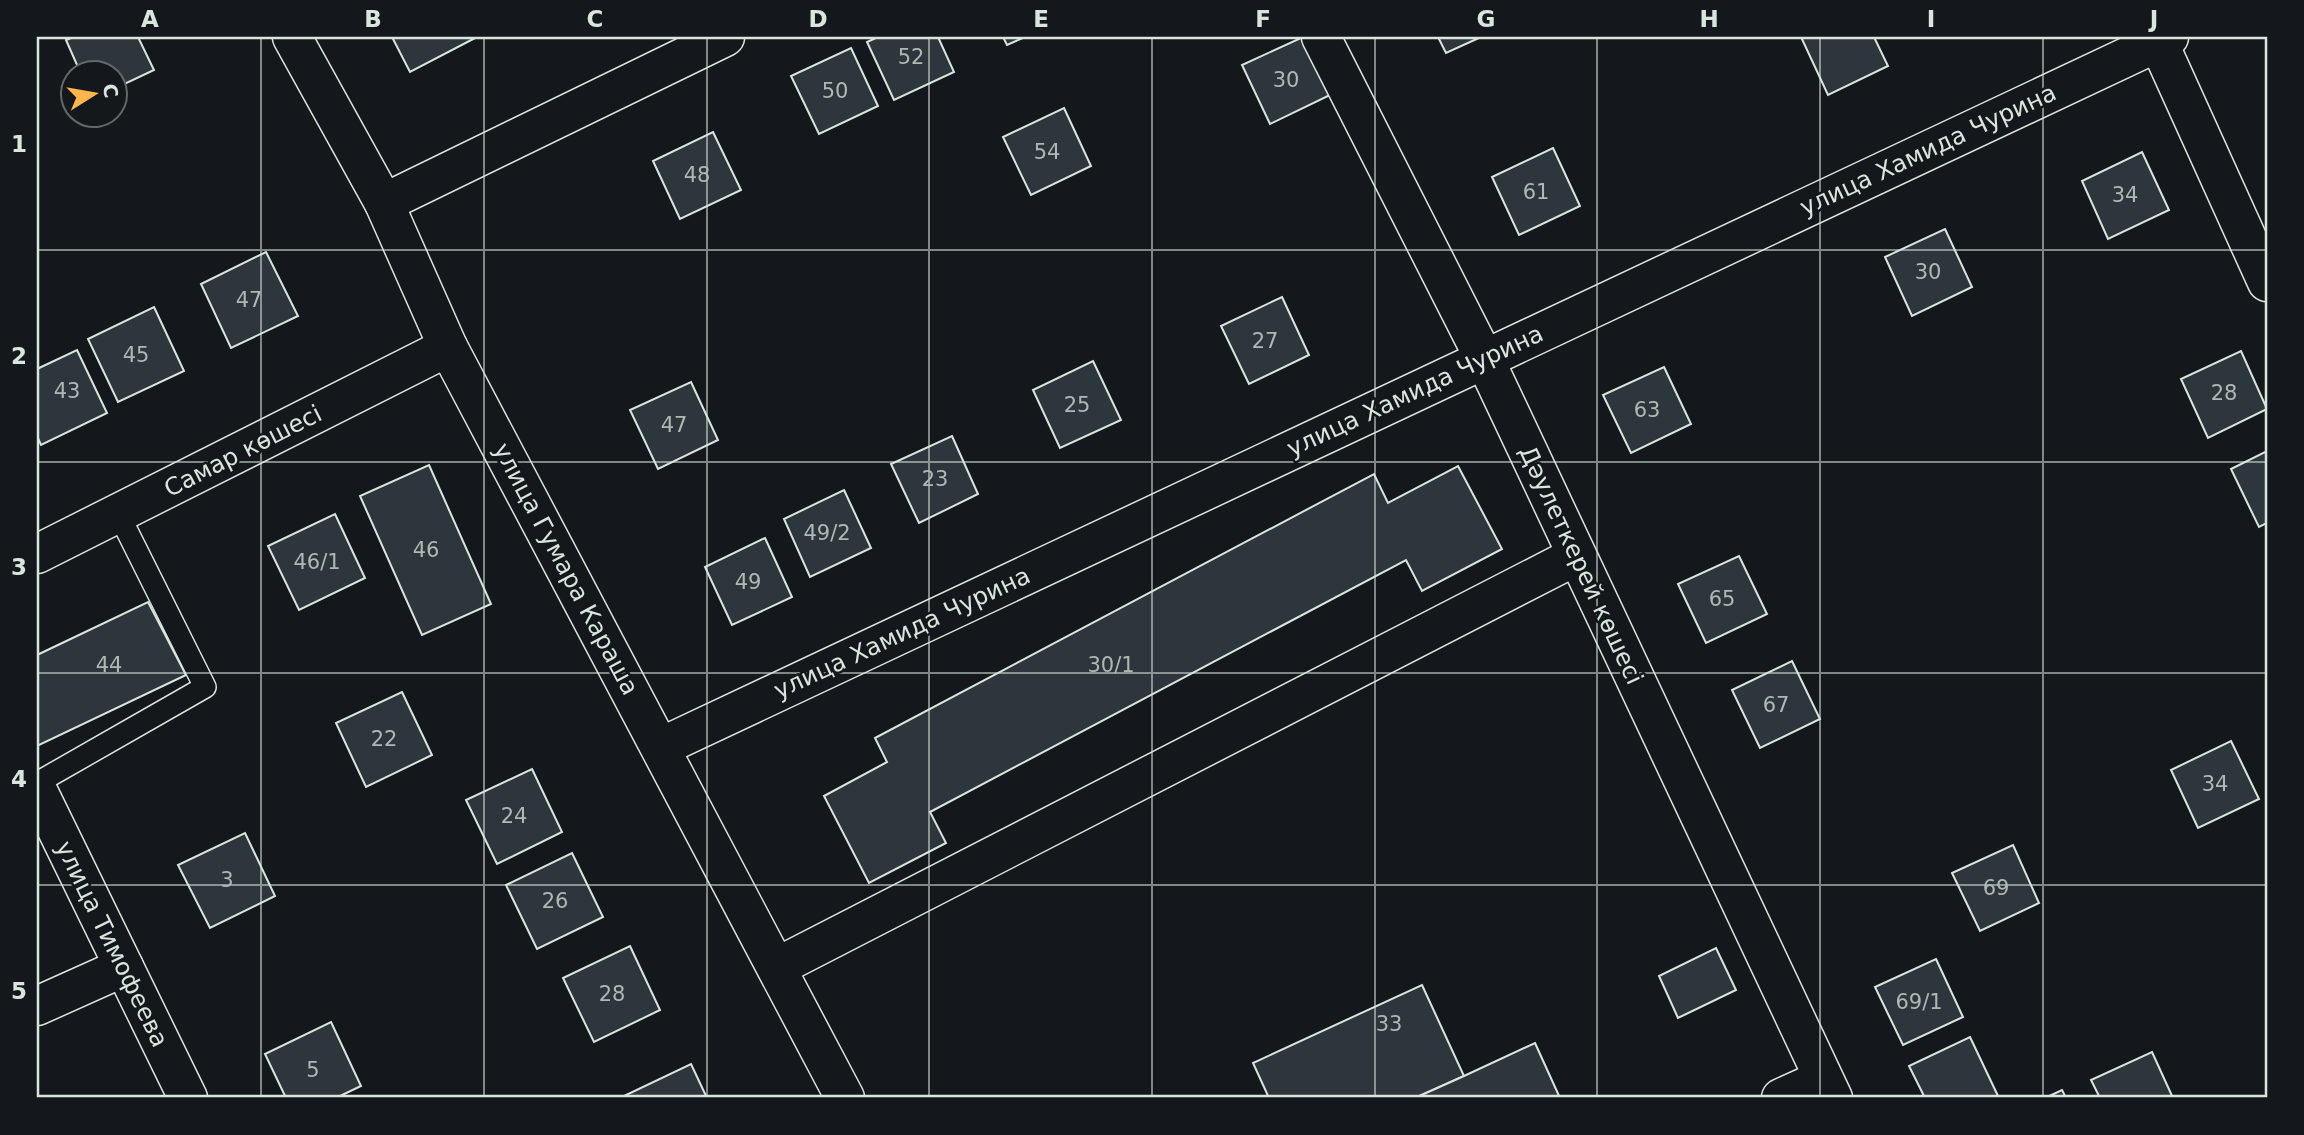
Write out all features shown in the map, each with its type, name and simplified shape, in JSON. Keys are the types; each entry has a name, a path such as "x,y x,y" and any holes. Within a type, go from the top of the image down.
{"street":[{"name":"улица Гумара Караша","path":"292,37 384,203 449,347 845,1098"},
{"path":"384,203 725,37"},
{"name":"Дәулеткерей көшесі","path":"1321,37 1484,358 1828,1088"},
{"path":"2161,39 2267,282"},
{"name":"улица Хамида Чурина","path":"661,747 2161,39"},
{"name":"Самар көшесі","path":"37,555 449,347"},
{"path":"777,967 1576,556"},
{"name":"улица Тимофеева","path":"37,789 188,1098"},
{"path":"37,1006 124,967"},
{"path":"1782,1098 1828,1088"}],"lane":[{"path":"37,783 205,687 118,513"}],"building":[{"path":"74,37 138,37 154,70 130,81 130,60 75,60 66,40"},
{"path":"392,37 477,37 410,72"},
{"path":"878,37 938,37 954,72 894,100 867,42"},
{"path":"1003,37 1025,37 1007,45"},
{"path":"1303,37 1330,95 1270,124 1242,65"},
{"path":"1438,37 1481,37 1446,53"},
{"path":"1801,37 1874,37 1888,66 1828,95"},
{"path":"851,48 878,106 819,134 791,76"},
{"path":"1064,108 1091,166 1031,195 1003,137"},
{"path":"713,132 741,190 680,219 653,161"},
{"path":"1553,148 1580,206 1519,235 1492,177"},
{"path":"2142,152 2169,210 2108,239 2082,181"},
{"path":"1945,229 1972,287 1912,316 1885,257"},
{"path":"266,252 298,316 231,348 201,284"},
{"path":"1282,297 1309,355 1249,384 1221,326"},
{"path":"154,307 184,371 118,402 88,339"},
{"path":"77,350 107,413 41,445 37,436 37,369"},
{"path":"2241,351 2267,409 2208,438 2181,379"},
{"path":"1093,361 1121,420 1060,448 1033,390"},
{"path":"1664,367 1691,424 1631,453 1603,395"},
{"path":"691,382 718,440 658,469 630,410"},
{"path":"952,436 978,494 919,523 891,464"},
{"path":"2267,451 2267,523 2259,527 2231,469"},
{"path":"429,465 491,604 422,635 360,496"},
{"path":"1458,466 1502,549 1422,591 1406,560 930,812 946,843 869,883 824,796 887,762 875,738 1374,474 1388,503"},
{"path":"844,490 871,548 810,577 784,519"},
{"path":"335,514 365,578 299,610 268,546"},
{"path":"765,538 792,597 732,625 705,567"},
{"path":"1739,556 1767,614 1706,643 1678,584"},
{"path":"148,602 186,675 37,746 37,655"},
{"path":"1792,661 1820,719 1760,748 1732,690"},
{"path":"402,692 432,755 366,787 336,723"},
{"path":"2231,741 2259,799 2198,828 2171,770"},
{"path":"532,769 562,832 497,864 466,800"},
{"path":"245,833 275,896 210,928 178,865"},
{"path":"2013,845 2039,903 1980,931 1952,873"},
{"path":"572,853 603,917 537,949 506,885"},
{"path":"630,946 660,1010 594,1042 563,978"},
{"path":"1716,948 1736,990 1678,1018 1659,976"},
{"path":"1936,959 1963,1017 1903,1045 1875,987"},
{"path":"1422,985 1464,1076 1415,1098 1269,1098 1253,1063"},
{"path":"331,1022 361,1086 336,1098 286,1098 265,1054"},
{"path":"1970,1037 1998,1096 1925,1098 1909,1066"},
{"path":"1535,1043 1560,1098 1415,1098 1464,1076"},
{"path":"2152,1052 2173,1098 2100,1098 2091,1080"},
{"path":"691,1064 707,1098 624,1096"},
{"path":"2062,1090 2066,1098 2045,1098"}]}
